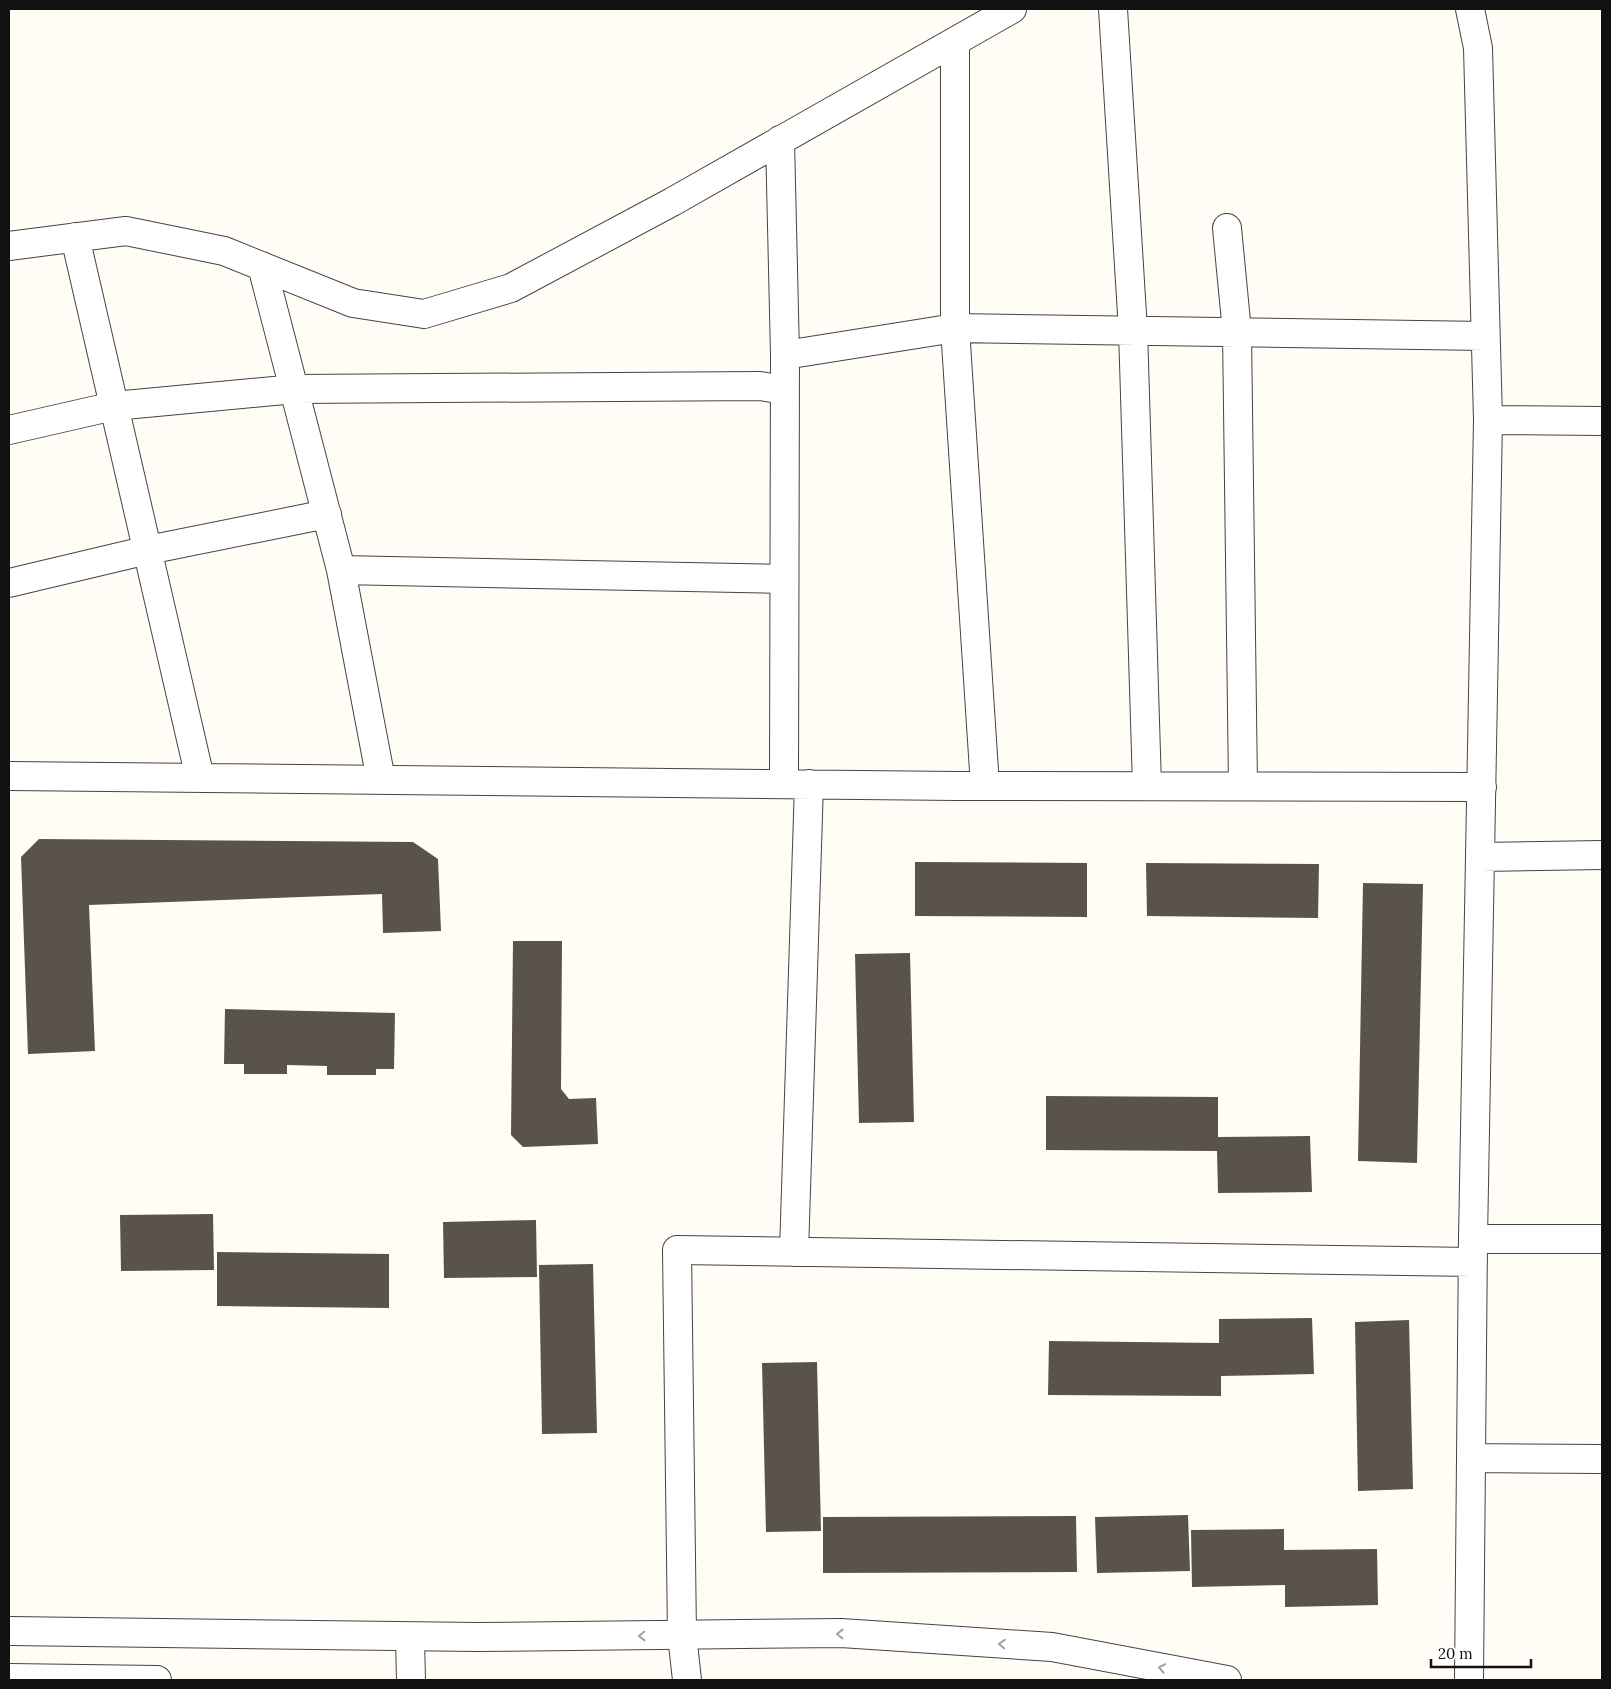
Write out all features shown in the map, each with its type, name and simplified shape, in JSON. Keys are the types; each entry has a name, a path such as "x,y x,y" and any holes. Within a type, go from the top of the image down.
{"street":[{"path":"9,246 126,231 224,251 353,303 424,314 511,288 672,202 1012,9"},
{"path":"1113,9 1133,330 1147,786"},
{"path":"1469,1680 1473,1251 1488,420 1478,48 1470,9"},
{"path":"955,42 955,328 985,786"},
{"path":"780,140 785,355 784,579 797,784 794,1252"},
{"path":"1227,228 1237,332 1243,786"},
{"path":"75,237 200,778"},
{"path":"262,266 341,570 381,780"},
{"path":"785,355 955,328 1486,336"},
{"path":"9,430 114,406 295,389 760,386 784,390"},
{"path":"1488,420 1602,421"},
{"path":"9,583 148,550 327,514"},
{"path":"341,570 784,579"},
{"path":"9,776 985,786 1482,787"},
{"path":"1480,858 1602,854"},
{"path":"687,1680 682,1635 677,1250 794,1252 1473,1251 1602,1240"},
{"path":"1471,1458 1602,1459"},
{"path":"9,1630 410,1637 841,1634 1052,1648 1228,1680"},
{"path":"410,1637 411,1680"},
{"path":"9,1678 157,1680"}],"building":[{"path":"39,839 413,842 438,859 441,931 383,933 382,894 89,905 95,1051 28,1054 21,857"},
{"path":"915,862 1087,863 1087,917 915,916"},
{"path":"1146,863 1319,864 1318,918 1147,916"},
{"path":"1363,883 1423,884 1417,1163 1358,1161"},
{"path":"513,941 562,941 561,1089 569,1099 596,1098 598,1144 523,1147 511,1135"},
{"path":"910,953 914,1122 859,1123 855,954"},
{"path":"225,1009 395,1013 394,1069 376,1069 376,1075 327,1075 327,1066 287,1065 287,1074 244,1074 244,1064 224,1064"},
{"path":"1046,1096 1218,1097 1218,1137 1310,1136 1312,1192 1218,1193 1217,1151 1046,1150"},
{"path":"213,1214 214,1270 121,1271 120,1215"},
{"path":"536,1220 537,1277 444,1278 443,1222"},
{"path":"217,1252 389,1254 389,1308 217,1306"},
{"path":"593,1264 597,1433 542,1434 539,1265"},
{"path":"1312,1318 1314,1374 1221,1376 1221,1396 1048,1395 1049,1341 1219,1343 1219,1319"},
{"path":"1409,1320 1413,1489 1358,1491 1355,1322"},
{"path":"817,1362 821,1531 766,1532 762,1363"},
{"path":"1188,1515 1190,1571 1097,1573 1095,1517"},
{"path":"1076,1516 1077,1572 823,1573 823,1517"},
{"path":"1284,1529 1284,1550 1377,1549 1378,1605 1285,1607 1285,1585 1192,1587 1191,1530"}]}
